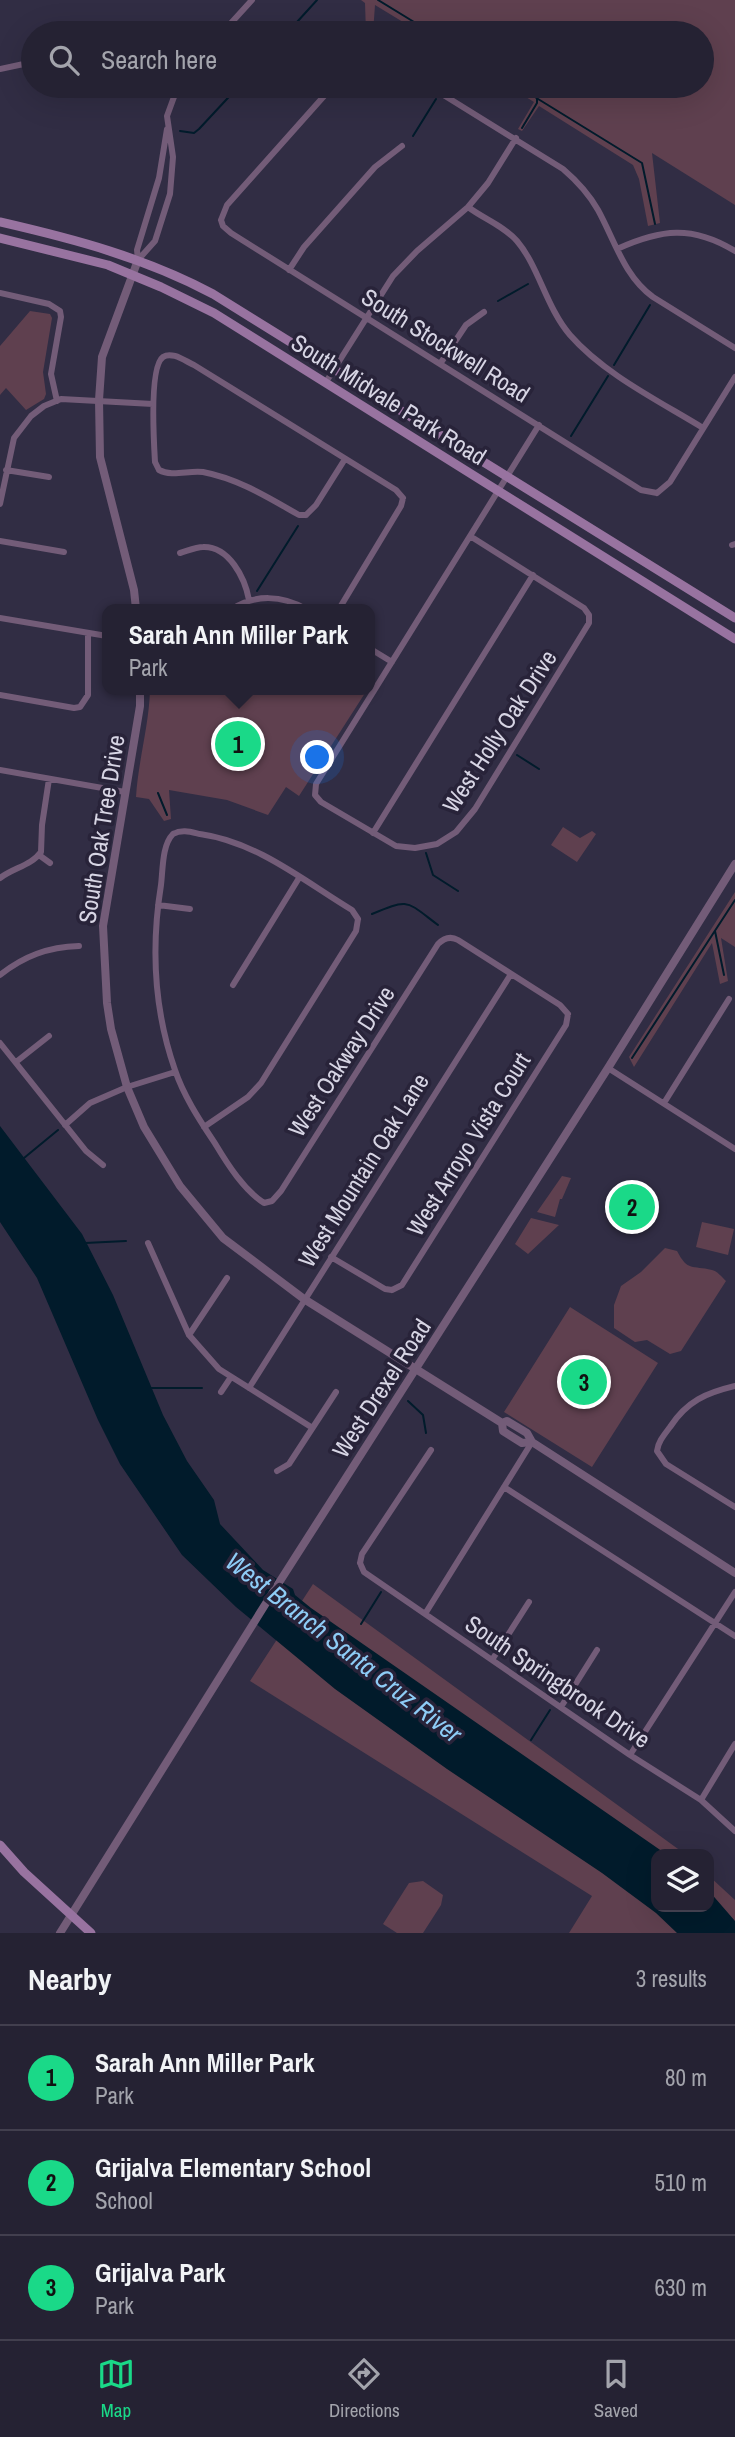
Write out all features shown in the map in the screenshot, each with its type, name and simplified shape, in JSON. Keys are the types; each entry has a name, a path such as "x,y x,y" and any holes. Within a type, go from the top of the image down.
{"main road":[{"name":"South Midvale Park Road","path":"0,222 77,239 171,273 213,294 735,618"},
{"name":"South Midvale Park Road","path":"0,238 96,261 132,274 214,313 735,639"},
{"path":"0,1845 24,1872 91,1933"}],"street":[{"path":"233,21 252,0"},
{"path":"0,69 21,65"},
{"path":"135,604 100,457 99,400 102,357 132,274 138,260 155,241 170,194 173,157 167,116 174,98"},
{"path":"213,221 222,220 227,205 322,98"},
{"path":"449,98 556,163 577,182 599,212 631,275 647,292 735,348"},
{"path":"138,260 137,250 159,178 168,123"},
{"path":"326,382 387,284 408,259 468,207 494,175 516,138"},
{"path":"289,270 309,242 375,167 402,146"},
{"path":"468,207 508,233 519,244 558,319 582,348 611,370 703,428 735,377"},
{"name":"South Stockwell Road","path":"222,220 223,226 231,233 641,490 658,496 670,482 703,428"},
{"path":"617,249 646,236 677,232 694,233 735,251"},
{"path":"0,293 62,309 51,374 57,401"},
{"path":"440,364 466,325 484,312"},
{"path":"161,348 164,356"},
{"path":"164,356 158,364 153,404 157,473 200,472 234,480 307,518 345,459"},
{"path":"164,356 176,356 194,365 406,497 341,604"},
{"path":"0,503 10,447 22,427 44,406 57,401 88,399 153,404"},
{"path":"375,652 392,662 539,425"},
{"path":"6,470 49,478"},
{"path":"373,833 533,575 470,536"},
{"path":"0,541 64,552"},
{"path":"180,553 202,547 213,549 226,557 246,583 249,600"},
{"name":"West Holly Oak Drive","path":"371,695 313,793 321,802 396,846 415,848 437,844 456,832 475,809 588,626 591,615 584,608 533,575"},
{"path":"241,604 249,600 272,598 297,604"},
{"path":"0,618 102,635"},
{"path":"0,695 74,708 85,706 88,695 88,633"},
{"name":"West Holly Oak Drive","path":"375,689 392,662"},
{"name":"South Oak Tree Drive","path":"140,695 103,926 108,1016 127,1087 144,1127 180,1186 223,1238 304,1299 502,1423 503,1431 512,1437 522,1443 532,1442 735,1573"},
{"path":"0,771 125,792"},
{"path":"0,878 39,855 43,848 42,825 49,779"},
{"path":"172,832 220,836 263,854 299,878 362,917 356,931 261,1083 248,1097 204,1127 175,1072 159,1009 154,962 158,905 167,844 172,832"},
{"path":"39,855 50,863"},
{"name":"West Drexel Road","path":"60,1933 735,864"},
{"path":"233,985 299,878"},
{"path":"158,905 190,909"},
{"name":"West Oakway Drive","path":"204,1127 227,1163 252,1193 268,1204 281,1191 445,937 458,940 511,974"},
{"path":"0,975 29,955 63,946 79,946"},
{"name":"West Arroyo Vista Court","path":"331,1257 393,1294 402,1285 571,1013 511,974"},
{"name":"West Mountain Oak Lane","path":"249,1388 511,974"},
{"path":"664,1102 730,999"},
{"path":"16,1062 49,1036"},
{"path":"0,1043 86,1151 103,1165"},
{"path":"608,1068 735,1148"},
{"path":"65,1125 90,1104 127,1087 175,1072"},
{"path":"149,1243 189,1335 219,1369 311,1427"},
{"path":"189,1335 228,1278"},
{"path":"221,1392 231,1377"},
{"path":"735,1386 715,1390 692,1401 671,1424 658,1444 656,1453 666,1464 735,1507"},
{"path":"277,1471 289,1464 336,1392"},
{"path":"425,1614 532,1442"},
{"name":"South Springbrook Drive","path":"431,1450 357,1564 364,1572 630,1755 701,1800 735,1831"},
{"path":"504,1487 735,1636"},
{"path":"630,1755 735,1592"},
{"path":"492,1660 529,1602"},
{"path":"561,1707 597,1650"},
{"path":"701,1800 735,1744"}],"shaded area":[{"path":"361,0 735,0 735,205 652,153 660,223 648,226 639,179 633,165 539,106 522,131 518,129 534,102 528,98 714,98 714,21 401,21 375,5 374,21 366,21 365,3"},
{"path":"30,311 50,314 52,318 43,372 46,394 44,399 26,410 6,388 0,395 0,346"},
{"path":"150,695 364,695 299,796 286,787 268,815 227,800 169,790 171,819 164,821 149,799 136,797"},
{"path":"563,827 580,838 592,831 596,834 577,862 551,845"},
{"path":"735,892 735,947 721,938 728,981 720,984 712,943 634,1067 629,1057"},
{"path":"562,1176 571,1178 560,1199 555,1217 537,1212"},
{"path":"531,1218 559,1225 528,1254 515,1244"},
{"path":"702,1222 734,1229 728,1255 696,1247"},
{"path":"665,1248 677,1251 688,1265 714,1271 726,1281 681,1351 670,1354 647,1340 635,1342 614,1328 614,1305 621,1286 641,1272"},
{"path":"570,1307 658,1363 592,1467 504,1412"},
{"path":"313,1584 678,1849 651,1849 651,1912 714,1912 714,1881 735,1900 735,1933 569,1933 592,1896 250,1681"},
{"path":"423,1881 443,1895 441,1905 423,1933 397,1933 383,1924 409,1883"}],"water":[{"name":"West Branch Santa Cruz River","path":"0,1126 82,1234 113,1295 163,1415 187,1461 214,1500 220,1524 263,1570 293,1589 295,1595 311,1608 659,1849 651,1849 651,1909 335,1689 236,1607 182,1555 120,1464 98,1420 37,1278 0,1222"},
{"name":"West Branch Santa Cruz River","path":"714,1897 735,1921 735,1933 677,1933 656,1913 714,1912"}],"waterway":[{"path":"298,21 317,0"},
{"path":"378,0 412,21"},
{"path":"180,131 194,133 228,98"},
{"path":"536,98 642,163 655,224"},
{"path":"522,128 537,103 537,98"},
{"path":"413,136 436,99"},
{"path":"498,301 528,284"},
{"path":"614,365 650,305"},
{"path":"571,436 608,376"},
{"path":"257,591 298,526"},
{"path":"517,755 539,769"},
{"path":"158,793 167,815"},
{"path":"426,853 433,875 458,891"},
{"path":"632,1058 735,900"},
{"path":"372,914 407,904 438,925"},
{"path":"715,931 724,975"},
{"path":"24,1158 58,1130"},
{"path":"85,1243 126,1241"},
{"path":"151,1388 202,1388"},
{"path":"408,1401 423,1415 426,1433"},
{"path":"361,1624 381,1592"},
{"path":"531,1740 550,1710"}],"place":[{"name":"Sarah Ann Miller Park","path":"238,744"},
{"name":"Grijalva Elementary School","path":"632,1207"},
{"name":"Grijalva Park","path":"584,1382"}]}
